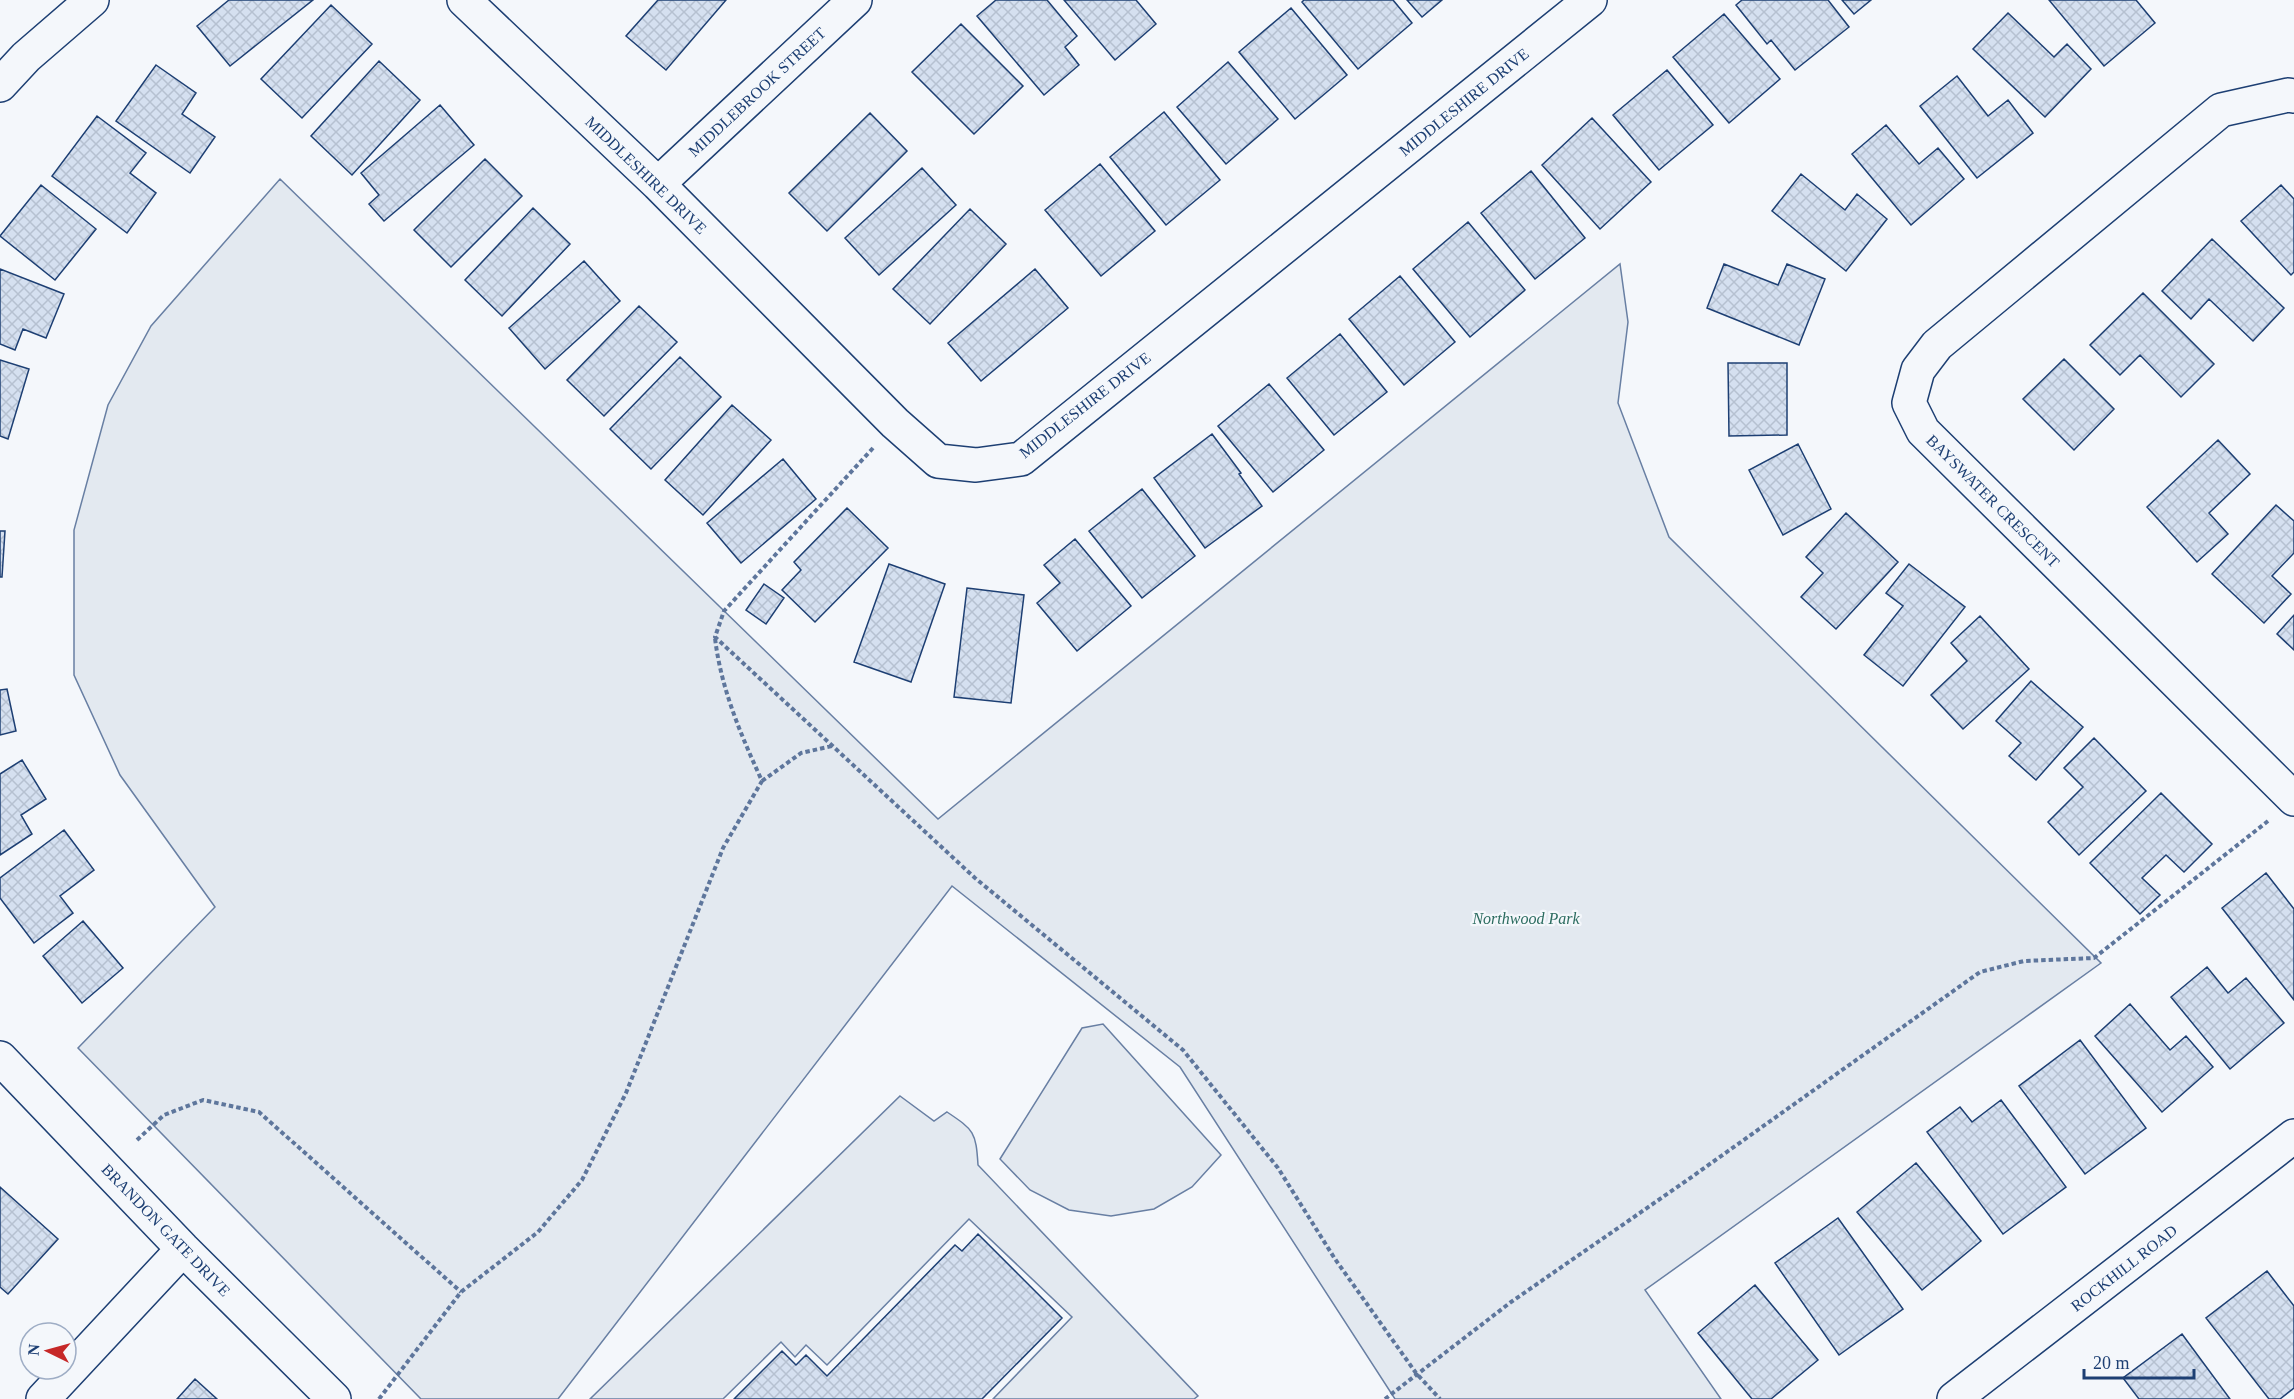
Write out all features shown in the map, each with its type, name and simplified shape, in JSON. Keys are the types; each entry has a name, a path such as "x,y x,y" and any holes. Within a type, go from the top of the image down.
{"street":[{"path":"0,85 26,57 92,0"},
{"name":"MIDDLESHIRE DRIVE","path":"464,0 658,184 895,423 938,461 976,465 1021,459 1590,0"},
{"name":"MIDDLEBROOK STREET","path":"658,184 855,0"},
{"name":"BAYSWATER CRESCENT","path":"2285,806 1923,431 1909,403 1918,370 1938,345 2221,110 2288,95 2294,96"},
{"name":"BRANDON GATE DRIVE","path":"0,1058 183,1249 334,1399"},
{"name":"ROCKHILL ROAD","path":"1954,1399 2294,1136"},
{"path":"43,1399 183,1249"}],"path":[{"path":"762,781 740,732 719,669 715,637 724,611 895,423"},
{"path":"715,637 975,878 1183,1050 1278,1168 1335,1259 1416,1373 1440,1399"},
{"path":"379,1399 461,1292 538,1232 582,1180 626,1093 723,848 762,781 801,753 833,745"},
{"path":"1385,1399 1511,1302 1686,1182 1980,972 2024,961 2094,958 2285,806"},
{"path":"137,1140 164,1115 203,1100 259,1112 461,1292"}],"green space":[{"name":"Northwood Park","path":"280,179 938,819 1620,264 1628,322 1618,403 1669,537 2101,963 1645,1290 1721,1399 1395,1399 1180,1067 952,886 558,1399 421,1399 78,1048 215,907 120,775 74,675 74,530 108,405 151,326"},
{"path":"1103,1024 1221,1155 1192,1187 1154,1209 1111,1216 1069,1210 1030,1190 1000,1159 1082,1028"},
{"path":"900,1096 934,1121 947,1112 968,1128 976,1145 978,1165 1198,1396 1194,1399 993,1399 1072,1317 969,1219 827,1365 806,1345 795,1357 781,1342 723,1399 590,1399"}],"building":[{"path":"229,0 313,0 230,66 197,26"},
{"path":"658,0 726,0 666,70 626,36"},
{"path":"996,0 1047,0 1077,36 1065,47 1079,65 1044,95 977,16"},
{"path":"1064,0 1136,0 1156,24 1115,60"},
{"path":"1304,0 1393,0 1412,23 1358,69 1302,2"},
{"path":"1407,0 1442,0 1422,17"},
{"path":"1742,0 1828,0 1849,27 1795,70 1771,40 1767,44 1736,5"},
{"path":"1842,0 1871,0 1854,14"},
{"path":"2049,0 2136,0 2155,23 2104,66"},
{"path":"331,5 372,44 302,118 261,79"},
{"path":"1291,8 1347,75 1295,119 1239,52"},
{"path":"2008,13 2054,57 2067,44 2091,69 2045,117 1973,49"},
{"path":"1724,14 1780,79 1729,123 1673,57"},
{"path":"961,24 1023,86 974,134 912,72"},
{"path":"379,61 420,100 352,175 311,136"},
{"path":"1228,62 1278,119 1226,164 1177,107"},
{"path":"156,65 196,93 182,114 215,137 190,173 116,121"},
{"path":"1667,70 1713,125 1659,170 1613,115"},
{"path":"1957,76 1988,116 2008,100 2033,133 1977,178 1920,106"},
{"path":"440,105 474,145 384,221 369,204 379,195 361,173"},
{"path":"1164,112 1220,180 1166,225 1110,157"},
{"path":"870,113 907,151 827,231 789,193"},
{"path":"97,116 146,153 130,173 156,193 127,233 52,176"},
{"path":"1592,118 1651,182 1600,229 1542,165"},
{"path":"1886,125 1919,164 1938,148 1964,179 1911,225 1852,154"},
{"path":"485,159 522,196 451,267 414,230"},
{"path":"1100,164 1155,231 1101,276 1045,210"},
{"path":"922,168 956,205 879,275 845,238"},
{"path":"1531,171 1585,238 1535,279 1481,213"},
{"path":"1801,174 1845,210 1857,194 1887,219 1846,271 1772,211"},
{"path":"41,185 96,229 55,280 0,236"},
{"path":"2281,185 2294,199 2294,272 2291,275 2241,221"},
{"path":"533,208 570,244 502,316 465,280"},
{"path":"970,209 1006,244 930,324 893,289"},
{"path":"1468,222 1525,290 1470,337 1413,269"},
{"path":"2212,239 2284,308 2253,341 2209,299 2191,319 2162,291"},
{"path":"584,261 620,301 545,369 509,328"},
{"path":"1724,264 1778,285 1787,264 1825,279 1799,345 1707,308"},
{"path":"0,269 64,294 46,338 23,329 15,350 0,344"},
{"path":"1035,269 1068,308 981,381 948,343"},
{"path":"1400,276 1455,342 1404,385 1349,319"},
{"path":"2143,293 2214,364 2181,397 2140,355 2120,375 2090,345"},
{"path":"639,306 677,342 604,416 567,380"},
{"path":"1340,334 1387,392 1334,435 1287,378"},
{"path":"680,357 721,397 651,469 610,429"},
{"path":"2064,359 2114,409 2074,450 2023,399"},
{"path":"0,360 29,369 8,439 0,436"},
{"path":"1728,363 1787,363 1787,435 1729,436"},
{"path":"1269,384 1324,450 1273,492 1218,426"},
{"path":"732,405 771,440 703,515 665,480"},
{"path":"1212,434 1262,506 1205,548 1154,478"},
{"path":"2218,440 2250,474 2209,513 2228,534 2197,562 2147,507"},
{"path":"1798,444 1831,509 1783,535 1749,470"},
{"path":"783,459 816,499 741,563 707,523"},
{"path":"1142,489 1195,556 1142,598 1089,531"},
{"path":"2276,505 2294,521 2294,553 2272,576 2291,594 2264,623 2212,574"},
{"path":"847,508 888,548 815,622 782,590 801,570 794,562"},
{"path":"1846,513 1898,562 1836,629 1801,597 1823,573 1806,557"},
{"path":"0,531 5,531 2,577 0,577"},
{"path":"1075,539 1131,606 1077,651 1037,603 1060,583 1044,565"},
{"path":"889,564 945,584 911,682 854,662"},
{"path":"1909,564 1965,607 1903,686 1864,655 1903,606 1886,593"},
{"path":"764,584 784,598 766,624 746,610"},
{"path":"967,588 1024,595 1011,703 954,697"},
{"path":"2294,615 2294,650 2277,634"},
{"path":"1980,616 2029,669 1963,729 1931,695 1967,661 1951,643"},
{"path":"2031,681 2083,727 2036,780 2009,756 2021,743 1996,721"},
{"path":"7,689 16,731 0,735 0,690"},
{"path":"2094,738 2146,791 2079,855 2048,822 2083,787 2064,768"},
{"path":"22,760 46,799 21,815 32,834 0,855 0,774"},
{"path":"2161,793 2212,844 2184,872 2166,855 2142,878 2160,895 2140,914 2090,863"},
{"path":"64,830 94,870 60,896 73,913 34,943 0,898 0,878"},
{"path":"2266,873 2294,909 2294,1000 2222,908"},
{"path":"83,921 123,968 82,1003 43,956"},
{"path":"2207,967 2228,993 2246,978 2284,1023 2230,1069 2171,997"},
{"path":"2130,1004 2170,1050 2186,1036 2213,1067 2162,1112 2095,1036"},
{"path":"2080,1040 2146,1128 2085,1174 2019,1086"},
{"path":"2001,1100 2066,1187 2003,1234 1927,1132 1960,1107 1972,1122"},
{"path":"1916,1163 1981,1241 1922,1290 1857,1212"},
{"path":"0,1187 58,1239 8,1294 0,1287"},
{"path":"1838,1218 1903,1309 1839,1355 1775,1263"},
{"path":"978,1234 1062,1318 982,1399 734,1399 782,1351 796,1365 806,1355 827,1376 955,1245 962,1251"},
{"path":"2267,1271 2294,1306 2294,1388 2280,1399 2269,1399 2206,1318"},
{"path":"1755,1285 1818,1360 1771,1399 1752,1399 1698,1333"},
{"path":"2182,1334 2230,1399 2139,1399 2123,1378"},
{"path":"195,1379 217,1399 177,1399"}]}
